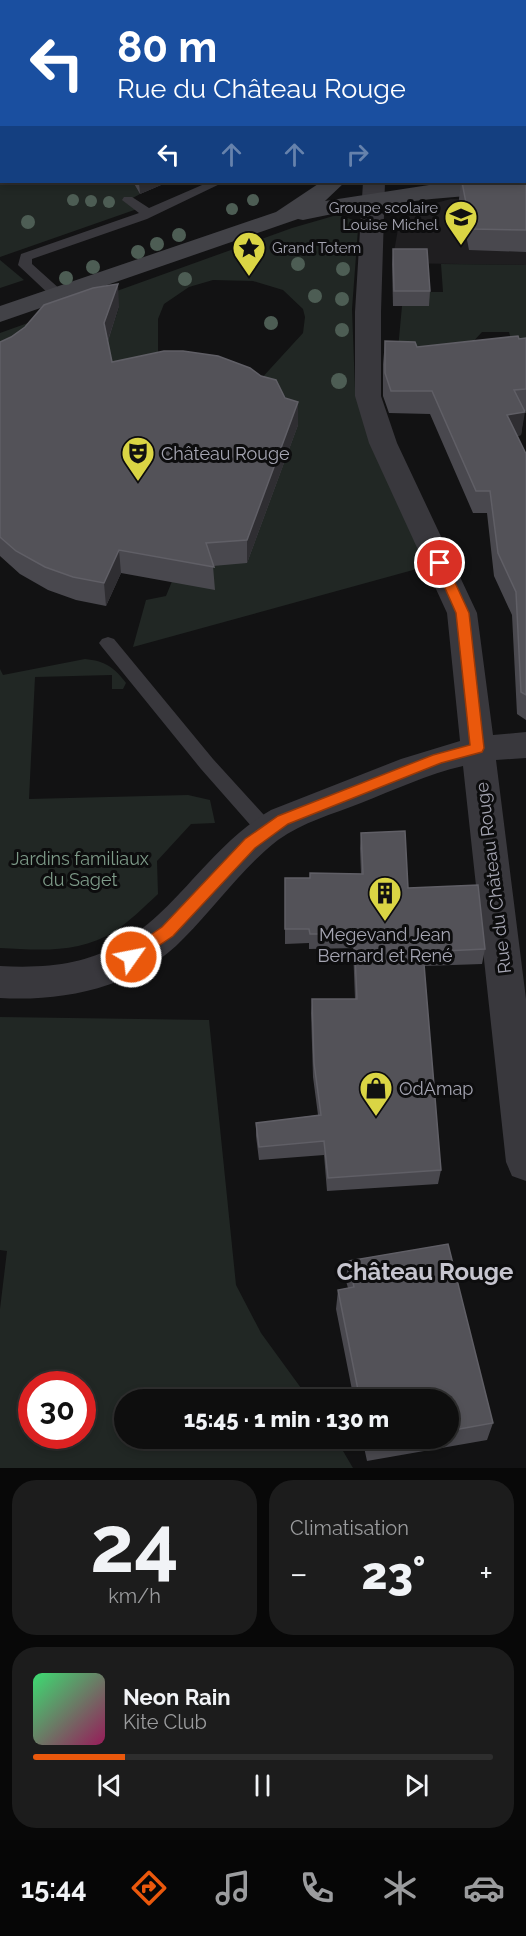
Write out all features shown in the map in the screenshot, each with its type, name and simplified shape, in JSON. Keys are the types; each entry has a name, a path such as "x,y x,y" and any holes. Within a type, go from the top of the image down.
{"main road":[{"path":"144,263 308,183"},
{"path":"284,217 321,194 333,183"},
{"path":"470,183 526,187"},
{"path":"0,314 144,263 373,190 438,190 497,186"}],"street":[{"name":"Rue du Château Rouge","path":"373,190 367,385 372,411 383,444 462,613 477,748 514,964 526,1162"},
{"path":"0,982 45,984 59,981 109,967 143,951 168,931 250,843 266,830 303,811 438,759 477,748 526,746"}],"lane":[{"path":"57,294 25,265 26,257 148,213 216,183"},
{"path":"128,200 148,213"},
{"path":"108,643 207,764 266,830"}],"shaded area":[{"name":"Groupe scolaire Louise Michel","path":"451,199 526,201 526,265 392,263 398,229 409,216 424,206"}],"green space":[{"path":"0,183 134,183 140,194 129,200 140,208 0,257"},
{"path":"337,215 354,220 361,228 358,229 352,309 355,389 374,450 426,555 424,567 133,647 146,600 166,596 250,391 303,333 305,317 303,309 283,290 253,281 213,280 189,287 164,304 158,319 158,375 114,372 106,346 119,307 0,367 0,333 292,228"},
{"path":"0,260 24,280 0,288"},
{"path":"441,264 526,265 526,359 513,348 509,332 482,332 458,358 398,349 402,306 428,306 428,292 443,292"},
{"name":"Jardins familiaux du Saget","path":"85,659 109,666 126,683 123,689 112,689 112,675 35,677 29,799 188,795 210,800 215,823 191,824 157,861 158,894 115,931 87,944 73,947 44,950 0,948 0,669 3,675"},
{"path":"0,1017 209,1020 236,1285 261,1333 302,1389 114,1389 114,1449 342,1449 353,1468 0,1468 0,1309 7,1251 0,1250"}],"building":[{"path":"462,183 526,183 526,230 471,229"},
{"path":"393,249 427,249 430,291 394,291"},
{"name":"Château Rouge","path":"118,284 104,323 112,362 164,351 218,356 250,368 261,376 276,380 285,398 298,402 247,540 206,543 214,567 119,550 104,583 73,577 45,567 16,551 0,537 0,342 25,327 44,305 93,288"},
{"path":"518,336 519,339 526,338 526,389 514,390 525,412 507,415 526,454 526,695 521,692 516,592 498,553 490,491 476,491 432,391 391,391 385,373 385,341 415,342 417,347"},
{"path":"405,831 408,888 478,885 485,949 423,952 441,1170 328,1178 324,1141 259,1147 256,1123 321,1115 314,1063 312,999 357,999 354,934 310,934 309,929 285,929 285,878 310,878 310,873 363,874 361,833"},
{"path":"448,1244 493,1423 459,1429 459,1389 358,1389 338,1290 354,1287 348,1261"}],"place":[{"name":"Groupe scolaire Louise Michel","path":"461,246"},
{"name":"Grand Totem","path":"249,277"},
{"name":"Château Rouge","path":"138,482"},
{"name":"Megevand Jean Bernard et René","path":"385,922"},
{"name":"OdAmap","path":"376,1117"}],"district":[{"name":"Château Rouge","path":"425,1271"}],"route":[{"path":"131,957 143,951 168,931 250,843 266,830 303,811 438,759 477,748 461,607 440,563"}]}
